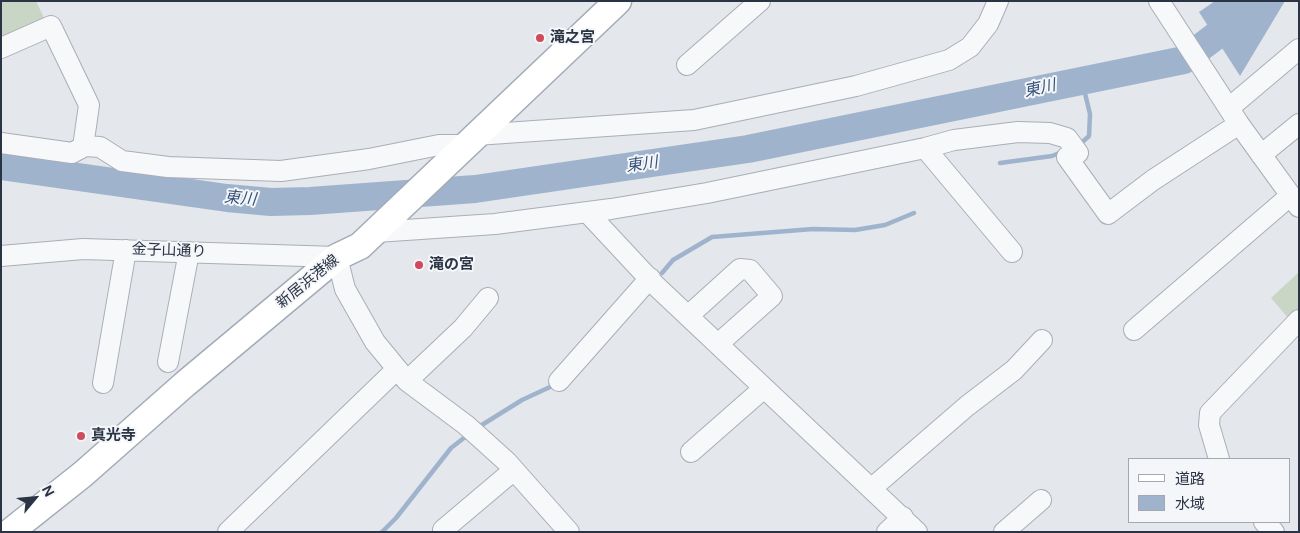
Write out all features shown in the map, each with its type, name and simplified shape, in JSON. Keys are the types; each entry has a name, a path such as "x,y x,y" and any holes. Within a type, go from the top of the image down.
{"main road":[{"name":"新居浜港線","path":"10,532 83,474 185,384 336,257 360,246 383,226 618,1"}],"street":[{"path":"687,66 760,1"},
{"path":"1,143 72,153 83,147 100,147 122,161 168,167 281,171 360,161 439,145 464,148 694,120 856,86 949,60 970,47 988,24 998,1"},
{"path":"1134,330 1295,198 1261,155 1159,1"},
{"path":"1,48 51,26 89,105 83,147"},
{"path":"383,226 495,224 587,212 707,193 925,148 954,140 1018,132 1050,133 1072,146 1067,157 1108,214 1160,175 1299,49"},
{"path":"1261,155 1299,124"},
{"path":"925,148 1012,252"},
{"path":"587,212 688,316 917,532"},
{"name":"金子山通り","path":"1,256 83,249 336,257"},
{"path":"103,382 126,250"},
{"path":"168,362 188,252"},
{"path":"336,257 345,289 375,342 402,375 473,432 514,470 569,532"},
{"path":"688,316 740,269 750,270 779,290 718,344"},
{"path":"559,381 650,278"},
{"path":"228,532 402,375 463,328 488,298"},
{"path":"1219,458 1209,425 1210,413 1299,320"},
{"path":"872,488 967,406 1014,370 1042,340"},
{"path":"691,452 764,388"},
{"path":"444,532 443,530 514,470"},
{"path":"1004,532 1040,500"},
{"path":"887,532 903,517"},
{"path":"1265,523 1274,532"}],"green space":[{"path":"1,1 36,1 46,22 1,42"},
{"path":"1299,272 1299,309 1289,319 1271,298"}],"water":[{"path":"1215,1 1285,1 1240,76 1199,12"}],"waterway":[{"name":"東川","path":"1,166 227,198 271,202 475,189 748,149 1184,60 1242,16 1257,1"},
{"path":"1079,145 1089,136 1090,114 1082,81"},
{"path":"1000,163 1052,156 1062,152"},
{"path":"662,273 673,260 712,237 813,229 855,230 885,225 914,213"},
{"path":"477,428 522,400 550,387"},
{"path":"382,532 396,518 451,448 469,434"}],"place":[{"name":"滝之宮","path":"540,38"},
{"name":"滝の宮","path":"419,265"},
{"name":"真光寺","path":"81,436"}]}
